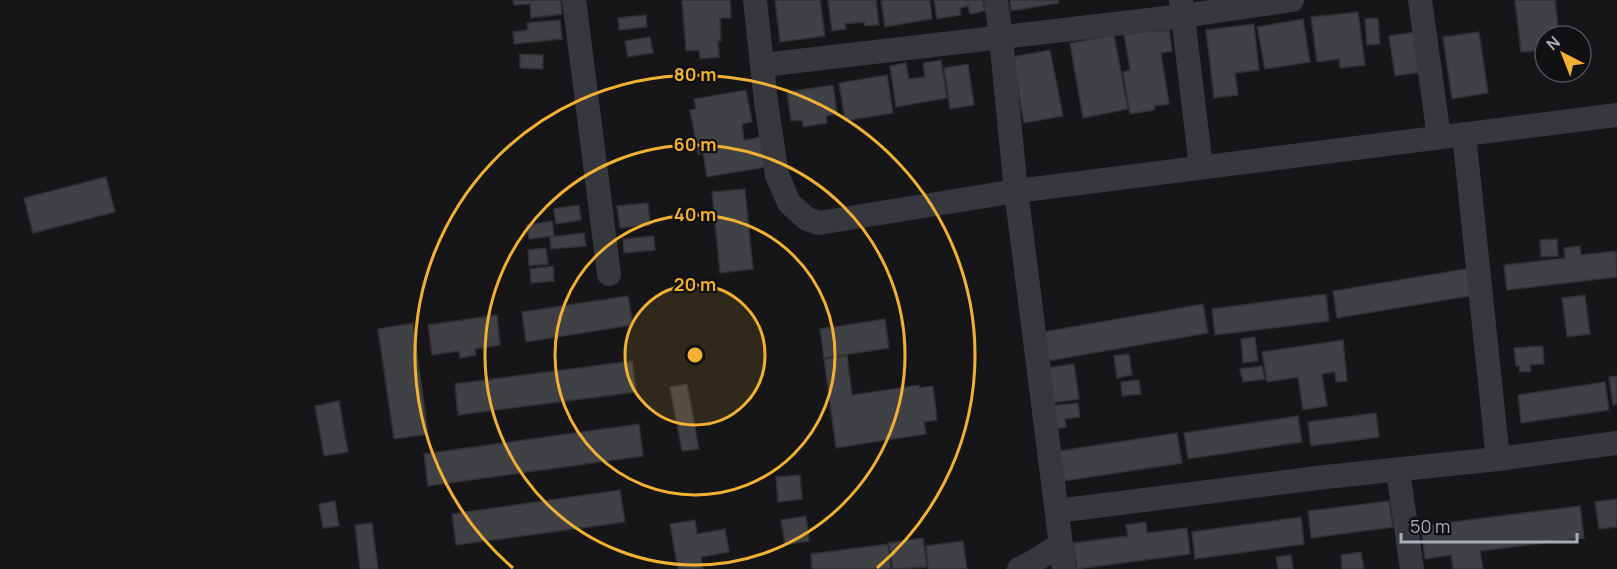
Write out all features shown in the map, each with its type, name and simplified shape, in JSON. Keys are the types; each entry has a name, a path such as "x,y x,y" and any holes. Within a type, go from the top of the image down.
{"street":[{"path":"574,0 609,274"},
{"path":"755,0 777,175 789,204 807,219 819,223 1016,191 1617,115"},
{"path":"996,0 1016,191 1064,569"},
{"path":"763,65 1001,38 1182,8 1292,0"},
{"path":"1420,0 1439,137"},
{"path":"1182,8 1201,167"},
{"path":"1464,134 1498,459"},
{"path":"1057,511 1617,443"},
{"path":"1398,471 1412,569"},
{"path":"1018,569 1061,544"}],"building":[{"path":"513,0 561,0 562,14 531,18 530,4 514,5"},
{"path":"682,0 730,0 731,18 720,18 719,57 700,59 699,50 686,51"},
{"path":"775,0 820,0 825,36 780,42"},
{"path":"828,0 876,0 879,25 865,26 864,22 845,24 846,29 832,31"},
{"path":"881,0 930,0 932,19 885,27"},
{"path":"934,0 983,0 985,11 970,14 968,6 960,8 961,15 937,19"},
{"path":"1010,0 1058,0 1059,3 1011,11"},
{"path":"1515,0 1555,0 1558,24 1533,24 1533,51 1521,52"},
{"path":"1358,12 1365,65 1340,68 1339,59 1317,62 1311,17"},
{"path":"646,15 647,27 619,30 618,18"},
{"path":"1378,18 1380,44 1367,45 1365,19"},
{"path":"1303,19 1310,62 1265,69 1257,27"},
{"path":"560,20 562,39 514,44 513,32 528,30 527,23"},
{"path":"1254,24 1259,70 1235,73 1238,95 1214,98 1206,30"},
{"path":"1154,30 1155,32 1169,30 1172,51 1161,53 1169,104 1154,106 1155,110 1130,114 1123,72 1130,70 1124,34"},
{"path":"1415,32 1421,72 1395,76 1389,36"},
{"path":"1479,32 1488,93 1452,99 1443,37"},
{"path":"1114,35 1128,109 1083,118 1070,43"},
{"path":"650,37 653,53 628,57 625,41"},
{"path":"1050,50 1063,116 1024,123 1012,57"},
{"path":"520,54 543,55 543,69 520,68"},
{"path":"941,60 947,98 896,107 890,66 906,63 909,79 925,77 923,63"},
{"path":"968,64 974,105 950,109 944,68"},
{"path":"887,75 893,113 845,121 839,83"},
{"path":"833,85 837,114 826,116 827,123 803,127 802,120 791,121 787,92"},
{"path":"746,90 752,122 742,124 744,140 761,137 766,167 707,177 703,153 698,154 690,110 696,109 694,99"},
{"path":"106,177 115,212 33,233 24,198"},
{"path":"745,189 753,269 720,273 712,192"},
{"path":"648,203 650,225 620,228 617,206"},
{"path":"579,205 581,220 556,224 554,209"},
{"path":"552,221 554,236 529,239 527,225"},
{"path":"584,233 586,246 551,249 550,237"},
{"path":"654,236 655,250 624,253 623,239"},
{"path":"1557,239 1558,256 1541,257 1540,240"},
{"path":"1580,246 1581,255 1616,251 1617,277 1507,290 1504,265 1565,258 1564,248"},
{"path":"546,248 548,264 529,266 528,250"},
{"path":"553,266 554,281 531,283 530,269"},
{"path":"1471,268 1476,295 1337,318 1333,291"},
{"path":"1326,294 1329,321 1215,335 1212,309"},
{"path":"1585,295 1590,334 1567,337 1562,298"},
{"path":"628,296 633,325 526,342 522,312"},
{"path":"1203,304 1208,333 1048,361 1043,332"},
{"path":"497,315 500,345 475,349 476,355 460,358 459,351 432,355 428,325"},
{"path":"885,319 889,348 824,358 820,329"},
{"path":"413,323 428,434 394,439 378,329"},
{"path":"1255,337 1258,361 1243,363 1241,339"},
{"path":"1343,340 1347,381 1336,382 1335,372 1322,374 1327,406 1303,410 1298,377 1267,382 1262,352"},
{"path":"1543,346 1544,364 1530,365 1531,371 1520,372 1519,366 1516,366 1514,348"},
{"path":"1129,354 1132,375 1117,378 1114,356"},
{"path":"847,355 852,395 919,385 919,388 933,386 937,420 924,422 926,434 836,448 824,359"},
{"path":"632,361 636,392 458,415 455,384"},
{"path":"1074,364 1079,399 1052,403 1047,368"},
{"path":"1262,366 1265,379 1243,382 1240,369"},
{"path":"1617,376 1617,404 1613,405 1609,377"},
{"path":"1139,380 1141,394 1122,396 1121,382"},
{"path":"1605,382 1609,410 1521,423 1518,395"},
{"path":"687,384 699,449 682,451 670,387"},
{"path":"339,401 348,452 324,456 315,406"},
{"path":"1078,403 1080,417 1065,419 1066,427 1053,429 1050,406"},
{"path":"1376,413 1379,437 1311,446 1308,422"},
{"path":"1298,416 1302,442 1188,459 1184,433"},
{"path":"639,424 643,456 428,486 424,454"},
{"path":"1177,433 1182,463 1064,481 1060,451"},
{"path":"800,475 802,499 778,502 776,477"},
{"path":"620,490 625,522 456,545 452,514"},
{"path":"1617,499 1617,527 1599,529 1595,502"},
{"path":"335,501 339,526 323,528 319,504"},
{"path":"1389,501 1393,527 1311,538 1308,511"},
{"path":"1580,506 1584,538 1480,551 1483,569 1453,569 1451,555 1425,559 1421,526"},
{"path":"806,516 809,541 785,545 781,520"},
{"path":"1301,517 1304,544 1195,559 1192,532"},
{"path":"695,520 697,534 725,529 729,552 701,557 703,569 678,569 670,524"},
{"path":"1146,522 1147,533 1187,528 1190,554 1077,569 1073,543 1128,536 1126,525"},
{"path":"372,523 378,569 360,569 355,525"},
{"path":"923,538 927,567 893,569 889,543"},
{"path":"963,541 967,569 928,569 926,546"},
{"path":"888,544 891,569 812,569 811,554"},
{"path":"1361,552 1364,569 1342,569 1341,555"},
{"path":"1291,555 1293,569 1278,569 1276,557"}]}
